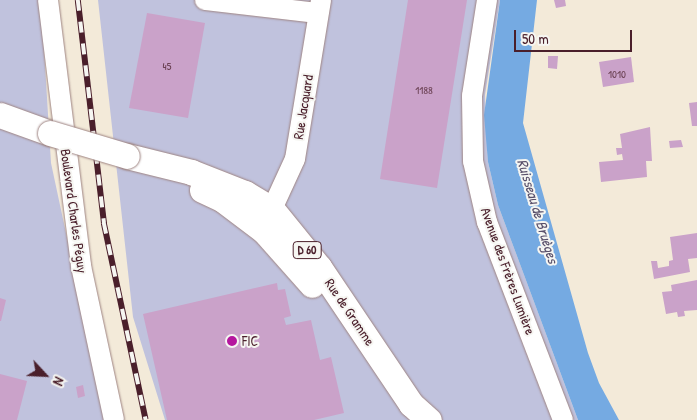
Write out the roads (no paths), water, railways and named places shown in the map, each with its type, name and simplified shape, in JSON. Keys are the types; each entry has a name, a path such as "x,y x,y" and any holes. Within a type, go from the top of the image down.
{"main road":[{"name":"Rue de Gramme","path":"0,115 50,133 126,156 191,172 245,192 272,209 319,267 411,404 429,420"},
{"name":"Rue de Gramme","path":"0,122 50,133"},
{"name":"Rue de Gramme","path":"126,156 223,200 264,231 301,269 406,420"}],"street":[{"name":"Boulevard Charles Péguy","path":"48,0 81,266 114,420"},
{"path":"205,0 319,6"},
{"name":"Avenue des Frères Lumière","path":"488,0 472,96 473,161 487,222 563,420"},
{"name":"Rue Jacquard","path":"272,209 295,159 319,6"}],"water":[{"name":"Ruisseau de Bruèges","path":"500,0 537,0 523,123 588,353 599,383 619,420 578,420 498,205 488,162 484,115"}],"railway":[{"path":"78,0 104,223 146,420"}],"place":[{"name":"FIC","path":"232,341"}]}
